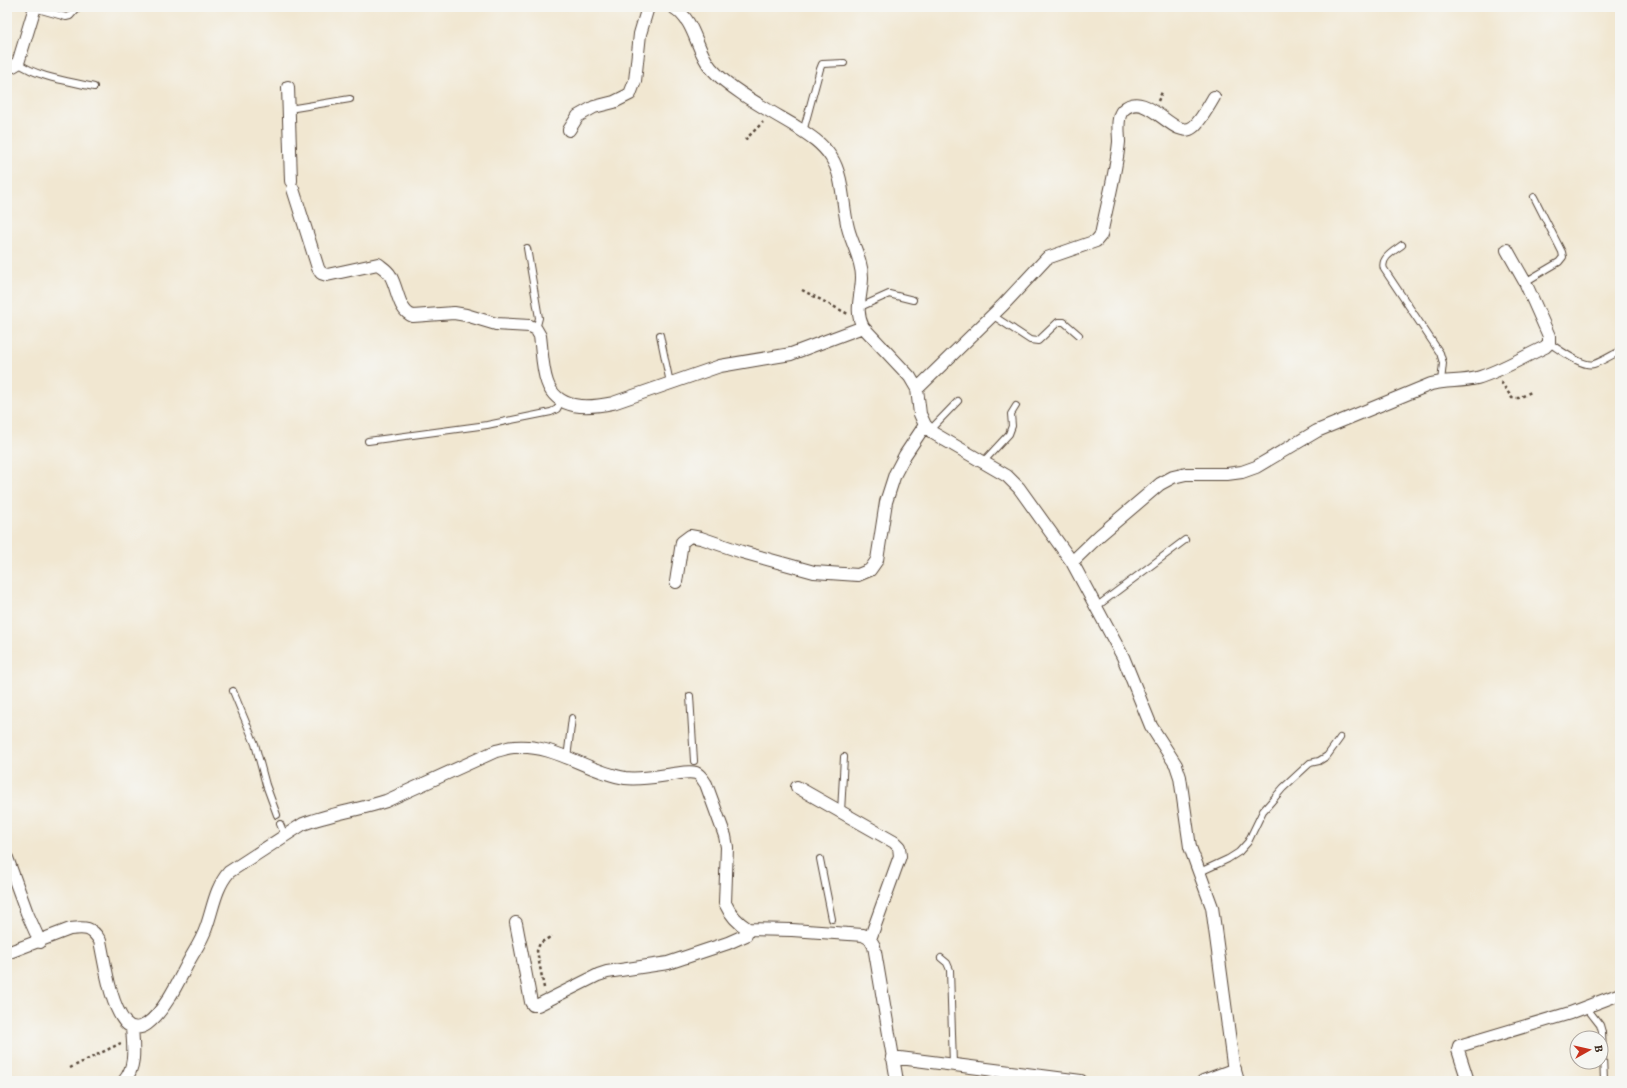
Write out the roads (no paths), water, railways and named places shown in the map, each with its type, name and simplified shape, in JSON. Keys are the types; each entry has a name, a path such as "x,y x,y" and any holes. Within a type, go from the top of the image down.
{"street":[{"path":"569,130 578,116 594,107 614,102 630,94 635,81 640,34 648,7"},
{"path":"13,65 35,8"},
{"path":"676,8 691,26 703,55 711,68 735,89 822,145 832,158 838,172 848,228 860,264 862,277 860,318 910,377 917,390 920,414 927,427 1007,476 1019,488 1072,562 1123,657 1151,726 1176,765 1180,777 1190,846 1212,907 1237,1075 1203,1081"},
{"path":"288,87 292,185 318,268 321,273 327,275 378,264 391,276 407,314 413,316 454,313 496,324 530,326 536,329 540,336 546,380 550,391 561,402 574,406 613,403 720,366 792,354 860,318"},
{"path":"917,390 1047,258 1096,240 1101,235 1116,166 1119,140 1119,117 1123,110 1131,106 1141,105 1153,110 1180,130 1187,130 1194,127 1214,97"},
{"path":"1072,562 1106,530 1160,484 1173,477 1186,474 1227,474 1256,467 1317,431 1431,384 1476,378 1545,347 1549,343 1549,336 1525,282 1507,250"},
{"path":"676,582 682,542 690,536 814,572 858,575 870,570 877,560 886,502 895,474 904,455 927,427"},
{"path":"132,1032 148,1024 170,997 203,935 222,879 229,872 303,824 386,801 496,751 512,747 529,747 552,752 610,774 626,778 645,778 688,772 695,767 706,784 725,836 727,857 724,895 725,903 728,911 742,926 748,929 834,930 864,936 870,939 874,946 897,1081"},
{"path":"797,787 894,842 899,847 900,856 870,939"},
{"path":"7,858 27,913 40,942"},
{"path":"516,923 531,1002 533,1005 538,1005 547,1001 598,975 607,972 668,963 741,938 746,935 748,929"},
{"path":"7,953 40,942 70,929 80,927 89,929 96,933 100,941 115,1002 132,1032 132,1067 124,1081"},
{"path":"1468,1081 1458,1050 1459,1046 1557,1017 1620,994"},
{"path":"892,1057 1081,1081"}],"lane":[{"path":"35,8 70,16 78,7"},
{"path":"803,132 822,64 844,63"},
{"path":"13,65 94,87"},
{"path":"289,109 350,99"},
{"path":"1525,282 1559,262 1563,257 1562,252 1534,197"},
{"path":"1402,245 1383,260 1382,264 1440,353 1443,363 1441,382"},
{"path":"527,248 539,318 536,329"},
{"path":"860,318 889,294 913,300"},
{"path":"992,315 1030,340 1038,341 1058,322 1064,322 1079,335"},
{"path":"660,335 670,383"},
{"path":"1549,343 1582,363 1589,365 1620,351"},
{"path":"927,427 958,401"},
{"path":"368,441 487,425 551,412 557,409 561,402"},
{"path":"983,462 1009,434 1012,426 1011,414 1016,406"},
{"path":"1096,607 1185,540"},
{"path":"233,691 255,744 266,785 277,815"},
{"path":"690,696 695,767"},
{"path":"568,758 572,718"},
{"path":"1200,872 1228,859 1239,852 1248,842 1264,811 1283,788 1310,763 1319,761 1327,756 1340,738"},
{"path":"841,812 844,757"},
{"path":"280,824 285,836"},
{"path":"820,859 832,919"},
{"path":"941,958 947,963 950,970 953,1065"},
{"path":"1586,1007 1600,1025 1602,1032 1604,1081"}]}
